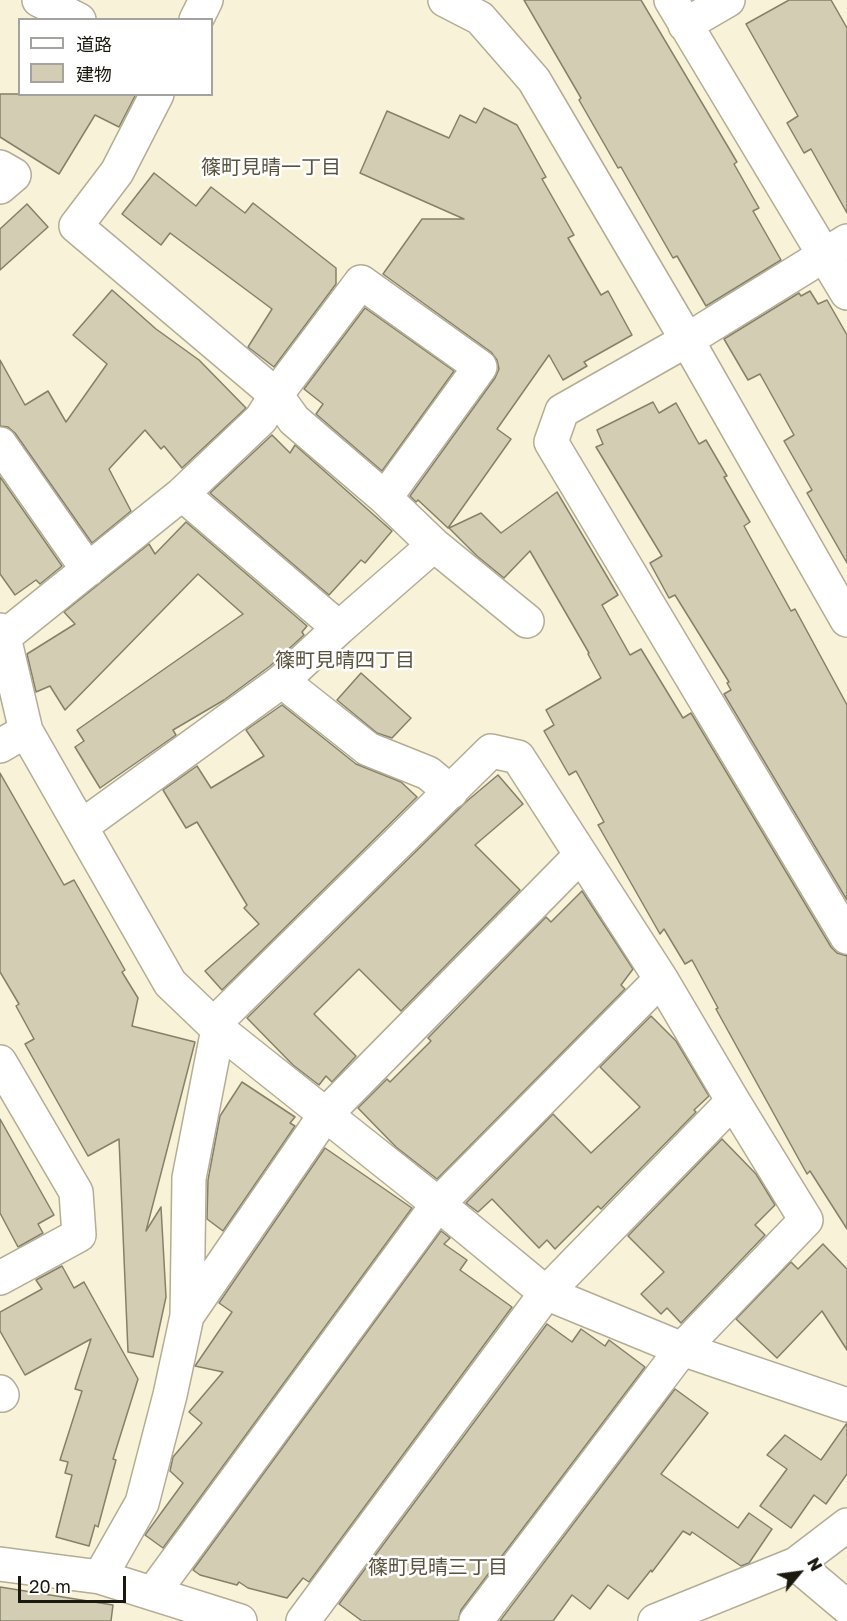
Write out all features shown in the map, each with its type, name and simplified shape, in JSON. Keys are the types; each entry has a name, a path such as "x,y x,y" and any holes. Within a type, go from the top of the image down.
{"street":[{"path":"39,0 75,18"},
{"path":"197,18 206,0"},
{"path":"445,0 480,18 534,80 687,340 847,620"},
{"path":"728,0 678,13 835,248 847,293"},
{"path":"156,96 117,172 76,226 276,395 294,420 385,498 434,545 526,621"},
{"path":"0,167 14,175 0,187"},
{"path":"835,248 687,340 562,411 551,442 847,937"},
{"path":"385,498 480,367 361,282 276,395 261,419 182,494 88,570 2,633 13,739 82,826 170,983 218,1029 546,1293 682,1349 847,1405"},
{"path":"0,444 88,570"},
{"path":"182,494 339,628"},
{"path":"82,826 282,681 434,545"},
{"path":"282,681 368,749 428,773 451,792"},
{"path":"100,1577 142,1503 170,1395 187,1316 189,1179 218,1029 224,1014 491,751 518,757 661,979 806,1220 682,1349 476,1621"},
{"path":"187,1316 325,1115 581,855"},
{"path":"153,1593 438,1204 661,979"},
{"path":"0,1062 76,1192 79,1235 0,1278"},
{"path":"303,1621 546,1293 733,1101"},
{"path":"655,1621 796,1564 847,1525"},
{"path":"0,1564 100,1577 240,1621"},
{"path":"796,1564 847,1607"}],"building":[{"path":"524,0 641,0 737,162 734,164 759,208 753,211 781,260 706,306 677,256 673,258 621,167 618,168 579,100 581,98"},
{"path":"789,0 831,0 847,28 847,213 811,149 804,153 787,123 798,116 746,24"},
{"path":"0,94 135,96 119,127 95,115 59,174 0,137"},
{"path":"484,108 517,125 546,177 542,179 574,235 568,238 601,295 608,291 632,335 584,362 587,366 563,380 549,355 497,429 511,439 448,528 418,500 416,502 410,496 495,378 499,369 497,360 491,352 383,274 422,219 464,219 360,173 387,111 449,138 460,115 476,123"},
{"path":"154,173 196,206 211,187 245,213 253,203 336,268 336,284 274,367 248,347 272,309 170,233 161,245 122,214"},
{"path":"27,204 48,227 0,270 0,229"},
{"path":"112,290 156,329 199,360 246,408 182,468 164,446 161,449 145,430 109,469 131,511 92,543 15,433 8,427 0,426 0,360 25,405 48,391 66,422 107,364 73,335"},
{"path":"810,291 818,304 827,300 847,335 847,563 807,493 812,490 784,441 794,435 760,374 748,380 724,339 799,293 801,296"},
{"path":"365,308 454,371 382,471 316,414 323,404 304,389"},
{"path":"653,402 659,413 676,403 699,444 706,440 750,522 744,526 791,611 795,609 847,705 847,900 724,694 731,690 727,683 729,682 675,595 669,598 650,563 662,556 596,447 603,444 597,430"},
{"path":"272,435 290,453 295,445 392,531 365,563 361,560 329,595 210,493"},
{"path":"0,477 62,566 40,584 36,580 15,595 0,574"},
{"path":"557,492 618,595 602,605 630,655 641,649 683,718 691,713 831,947 837,953 847,956 847,1229 810,1171 807,1174 716,1009 718,1008 692,960 685,964 664,929 660,934 598,825 604,822 576,771 569,775 544,731 554,725 546,710 601,678 589,653 530,551 504,578 477,556 449,528 481,513 501,533"},
{"path":"186,522 307,626 302,632 304,635 270,666 224,700 173,730 176,735 100,788 75,747 84,741 77,730 243,614 198,574 65,710 50,686 36,692 27,654 75,624 64,612 149,544 155,554"},
{"path":"361,673 411,718 392,738 377,733 337,700"},
{"path":"282,705 356,764 401,782 417,797 222,990 205,971 259,924 244,908 247,905 197,822 186,828 163,790 197,766 211,788 264,756 246,730"},
{"path":"0,773 64,885 74,880 125,970 122,972 138,998 132,1026 195,1042 146,1231 161,1207 166,1297 153,1357 128,1352 119,1139 88,1156 25,1044 34,1039 16,1006 19,1004 0,972"},
{"path":"498,775 523,804 475,845 520,890 401,1011 359,969 314,1014 356,1056 332,1082 326,1076 319,1085 293,1065 247,1018 467,801"},
{"path":"582,891 633,969 621,985 625,989 437,1179 396,1147 358,1108 387,1079 390,1082 431,1041 428,1038 546,917 551,922"},
{"path":"651,1016 676,1041 709,1096 601,1209 598,1206 555,1249 547,1240 539,1248 492,1199 478,1212 466,1203 553,1114 591,1153 640,1107 600,1067"},
{"path":"242,1082 295,1117 290,1123 295,1126 223,1231 207,1219 208,1180 220,1116"},
{"path":"0,1119 54,1215 38,1224 43,1233 18,1247 0,1213"},
{"path":"722,1139 756,1174 775,1205 755,1225 765,1235 681,1323 667,1308 661,1314 641,1294 664,1272 628,1236"},
{"path":"325,1148 412,1208 163,1548 145,1535 183,1483 170,1471 173,1457 202,1423 189,1412 223,1372 195,1366 232,1312 219,1303"},
{"path":"441,1231 450,1238 444,1244 467,1260 460,1270 512,1307 309,1582 303,1578 287,1598 248,1588 239,1582 237,1585 200,1575 193,1570"},
{"path":"823,1244 847,1269 847,1350 822,1311 777,1358 736,1319 791,1262 798,1269"},
{"path":"62,1266 74,1288 84,1282 138,1379 113,1459 116,1460 98,1527 95,1525 89,1546 56,1537 72,1475 65,1473 68,1462 60,1460 82,1391 75,1389 91,1339 25,1375 0,1331 0,1312 42,1289 36,1280"},
{"path":"547,1324 572,1342 581,1329 605,1346 609,1340 645,1367 461,1610 458,1621 362,1621 339,1604"},
{"path":"675,1389 708,1413 661,1474 738,1528 749,1513 772,1529 749,1563 741,1566 692,1532 690,1535 683,1531 628,1599 608,1585 590,1609 572,1595 553,1621 500,1621"},
{"path":"847,1423 847,1474 826,1504 814,1495 791,1528 760,1506 787,1469 767,1455 785,1435 821,1460"},
{"path":"0,1587 113,1605 111,1621 0,1621"}],"district":[{"name":"篠町見晴一丁目","path":"271,168"},
{"name":"篠町見晴四丁目","path":"345,661"},
{"name":"篠町見晴三丁目","path":"438,1568"}]}
